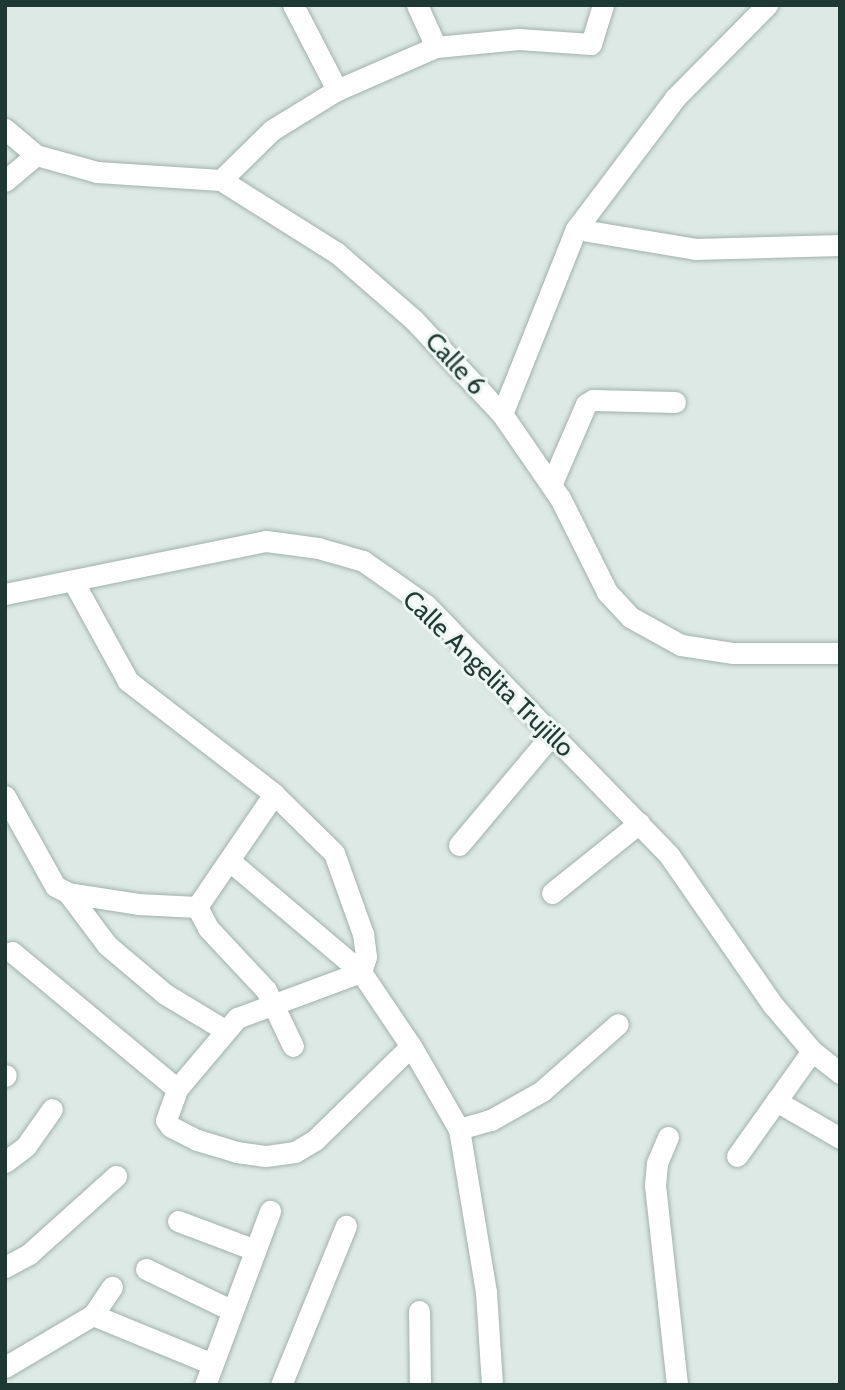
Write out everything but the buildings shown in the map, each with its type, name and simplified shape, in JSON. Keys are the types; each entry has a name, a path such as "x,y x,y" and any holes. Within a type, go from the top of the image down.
{"street":[{"path":"293,5 337,90"},
{"path":"417,5 436,47"},
{"path":"220,180 272,130 337,90 436,47 519,39 590,44 603,5"},
{"path":"502,414 576,229 675,97 767,5"},
{"name":"Calle 6","path":"5,129 36,155 97,172 220,180 337,253 414,320 502,414 551,485 607,592 631,617 681,645 733,653 840,653"},
{"path":"5,181 36,155"},
{"path":"576,229 695,249 840,245"},
{"path":"551,485 586,404 593,400 675,402"},
{"name":"Calle Angelita Trujillo","path":"5,594 266,541 318,548 363,561 426,605 669,855 773,1004 812,1051 840,1073"},
{"path":"73,581 128,681 274,793 334,853 363,934 366,957 362,972"},
{"path":"459,845 552,734"},
{"path":"197,907 231,862 274,793"},
{"path":"5,796 55,886 68,893 197,907"},
{"path":"552,893 639,823"},
{"path":"231,862 362,972 411,1046 459,1129 486,1293 492,1385"},
{"path":"68,893 107,945 165,994 223,1030"},
{"path":"197,907 208,929 272,1002 293,1046"},
{"path":"12,952 177,1089"},
{"path":"362,972 272,1002 223,1030 177,1089 166,1112 170,1126 237,1152 265,1156 295,1152 315,1140 411,1046"},
{"path":"459,1129 491,1120 542,1091 618,1024"},
{"path":"737,1156 812,1051"},
{"path":"776,1101 840,1138"},
{"path":"5,1162 26,1146 52,1109"},
{"path":"668,1137 655,1185 677,1385"},
{"path":"5,1267 29,1254 116,1176"},
{"path":"205,1385 210,1363 270,1211"},
{"path":"178,1221 255,1250"},
{"path":"281,1385 346,1226"},
{"path":"146,1269 231,1310"},
{"path":"5,1367 93,1315 112,1287"},
{"path":"419,1311 420,1385"},
{"path":"93,1315 210,1363"}]}
